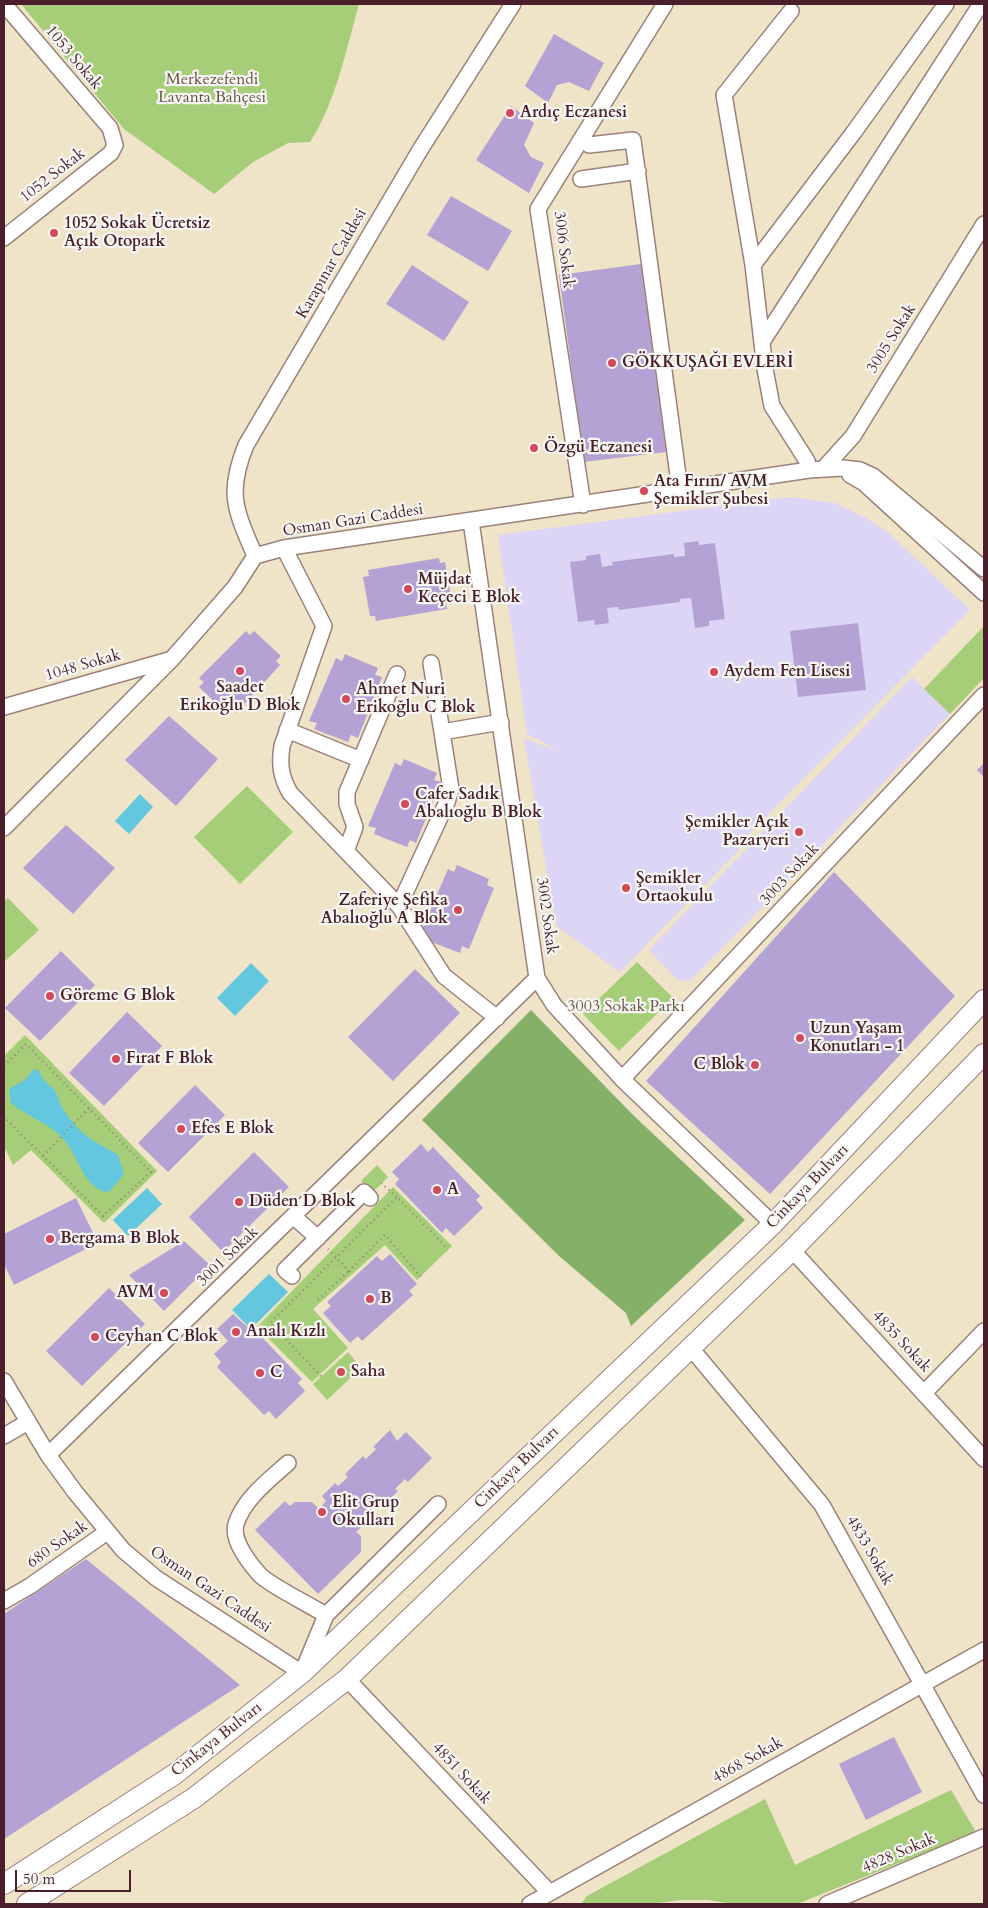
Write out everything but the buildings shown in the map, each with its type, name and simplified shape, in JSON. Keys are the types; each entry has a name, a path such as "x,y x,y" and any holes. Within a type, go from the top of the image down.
{"main road":[{"name":"Cinkaya Bulvarı","path":"4,1884 175,1774 302,1673 773,1224 984,1000"},
{"name":"Cinkaya Bulvarı","path":"27,1904 194,1798 347,1679 792,1250 984,1054"}],"street":[{"name":"1053 Sokak","path":"4,4 104,121 114,136"},
{"name":"Karapınar Caddesi","path":"255,556 234,501 237,466 246,445 420,150 512,4"},
{"name":"3006 Sokak","path":"583,505 538,209 665,4"},
{"path":"753,264 854,132 946,4"},
{"path":"762,342 981,4"},
{"path":"791,11 724,96 753,264 772,406 807,461 817,469"},
{"name":"1052 Sokak","path":"4,238 111,152 115,145 114,136"},
{"path":"589,145 634,140 680,490"},
{"path":"581,179 638,171"},
{"name":"3005 Sokak","path":"817,469 853,436 984,224"},
{"name":"Osman Gazi Caddesi","path":"255,556 284,548 817,469 860,470 872,476 984,569"},
{"name":"Osman Gazi Caddesi","path":"817,469 853,476 864,483 984,593"},
{"name":"3002 Sokak","path":"471,521 537,978 554,1005 622,1078 773,1224"},
{"path":"284,548 324,626 282,746 280,762 282,778 290,793 400,906 444,976 497,1018"},
{"path":"4,828 171,660 235,587 255,556"},
{"name":"1048 Sokak","path":"4,707 171,660"},
{"path":"400,906 447,802 451,789 431,663"},
{"path":"346,851 355,827 347,804 347,792 397,674"},
{"name":"3003 Sokak","path":"622,1078 984,695"},
{"path":"442,732 501,722"},
{"path":"287,730 361,760"},
{"name":"3001 Sokak","path":"48,1454 294,1217 537,978"},
{"path":"292,1276 286,1270 364,1192 370,1198"},
{"path":"294,1217 318,1238"},
{"name":"4835 Sokak","path":"792,1250 984,1459"},
{"path":"924,1393 984,1331"},
{"name":"4833 Sokak","path":"690,1348 822,1505 984,1795"},
{"name":"Osman Gazi Caddesi","path":"4,1381 48,1454 107,1532 123,1550 156,1578 302,1673"},
{"path":"4,1436 28,1422"},
{"path":"288,1463 263,1485 244,1508 235,1526 238,1543 261,1576 326,1615"},
{"path":"302,1673 326,1615 438,1504"},
{"name":"680 Sokak","path":"4,1602 107,1532"},
{"name":"4868 Sokak","path":"530,1904 984,1650"},
{"name":"4851 Sokak","path":"347,1679 550,1893"},
{"name":"4828 Sokak","path":"827,1904 984,1837"}],"path":[{"path":"4,1066 26,1044 151,1172 103,1216 4,1117"},
{"path":"43,1156 89,1108"},
{"path":"381,1183 448,1249"},
{"path":"321,1376 270,1323 397,1197"},
{"path":"318,1300 385,1235 421,1277"},
{"path":"336,1257 349,1271"}],"shaded area":[{"name":"Aydem Fen Lisesi","path":"789,497 835,503 868,519 891,535 970,610 737,846 726,841 740,849 620,972 556,926 524,738 562,753 527,734 498,535"},
{"name":"Şemikler Açık Pazaryeri","path":"912,677 950,714 690,981 677,980 649,950"}],"green space":[{"name":"Merkezefendi Lavanta Bahçesi","path":"21,4 359,4 334,93 310,142 288,143 253,162 214,194 124,129"},
{"path":"984,626 984,678 950,714 924,689"},
{"path":"247,786 293,832 240,884 194,837"},
{"path":"8,898 39,930 4,962 4,901"},
{"name":"3003 Sokak Parkı","path":"637,962 673,998 619,1051 583,1014"},
{"path":"531,1010 633,1115 745,1220 631,1326 626,1313 559,1256 422,1120"},
{"path":"25,1035 157,1171 104,1223 31,1150 13,1165 4,1146 4,1056"},
{"path":"377,1165 388,1177 373,1192 361,1181"},
{"path":"393,1187 452,1246 417,1280 385,1245 313,1309 348,1348 312,1382 257,1327"},
{"name":"Saha","path":"348,1352 361,1368 327,1400 313,1384"},
{"path":"951,1790 976,1832 797,1904 733,1904 708,1900 680,1900 651,1904 581,1904 587,1896 765,1799 795,1865"}],"water":[{"path":"140,794 153,807 129,834 115,821"},
{"path":"251,963 269,981 235,1016 217,998"},
{"path":"34,1069 39,1071 44,1080 55,1091 62,1107 75,1125 94,1141 118,1155 124,1174 110,1191 104,1192 90,1182 81,1170 70,1148 59,1135 11,1103 9,1089 25,1080"},
{"path":"147,1188 162,1204 128,1236 113,1220"},
{"path":"269,1274 288,1292 251,1329 232,1310"}],"place":[{"name":"Ardıç Eczanesi","path":"510,113"},
{"name":"1052 Sokak Ücretsiz Açık Otopark","path":"54,233"},
{"name":"GÖKKUŞAĞI EVLERİ","path":"612,363"},
{"name":"Özgü Eczanesi","path":"534,448"},
{"name":"Ata Fırın/ AVM Şemikler Şubesi","path":"644,491"},
{"name":"Müjdat Keçeci E Blok","path":"408,589"},
{"name":"Saadet Erikoğlu D Blok","path":"240,671"},
{"name":"Aydem Fen Lisesi","path":"714,672"},
{"name":"Ahmet Nuri Erikoğlu C Blok","path":"346,699"},
{"name":"Cafer Sadık Abalıoğlu B Blok","path":"405,804"},
{"name":"Şemikler Açık Pazaryeri","path":"799,832"},
{"name":"Şemikler Ortaokulu","path":"626,888"},
{"name":"Zaferiye Şefika Abalıoğlu A Blok","path":"458,910"},
{"name":"Göreme G Blok","path":"50,996"},
{"name":"Uzun Yaşam Konutları - 1","path":"800,1038"},
{"name":"Fırat F Blok","path":"116,1059"},
{"name":"C Blok","path":"755,1065"},
{"name":"Efes E Blok","path":"181,1129"},
{"name":"A","path":"437,1190"},
{"name":"Düden D Blok","path":"239,1202"},
{"name":"Bergama B Blok","path":"50,1239"},
{"name":"AVM","path":"164,1293"},
{"name":"B","path":"370,1299"},
{"name":"Analı Kızlı","path":"236,1332"},
{"name":"Ceyhan C Blok","path":"95,1337"},
{"name":"Saha","path":"341,1372"},
{"name":"C","path":"260,1373"},
{"name":"Elit Grup Okulları","path":"322,1512"}]}
